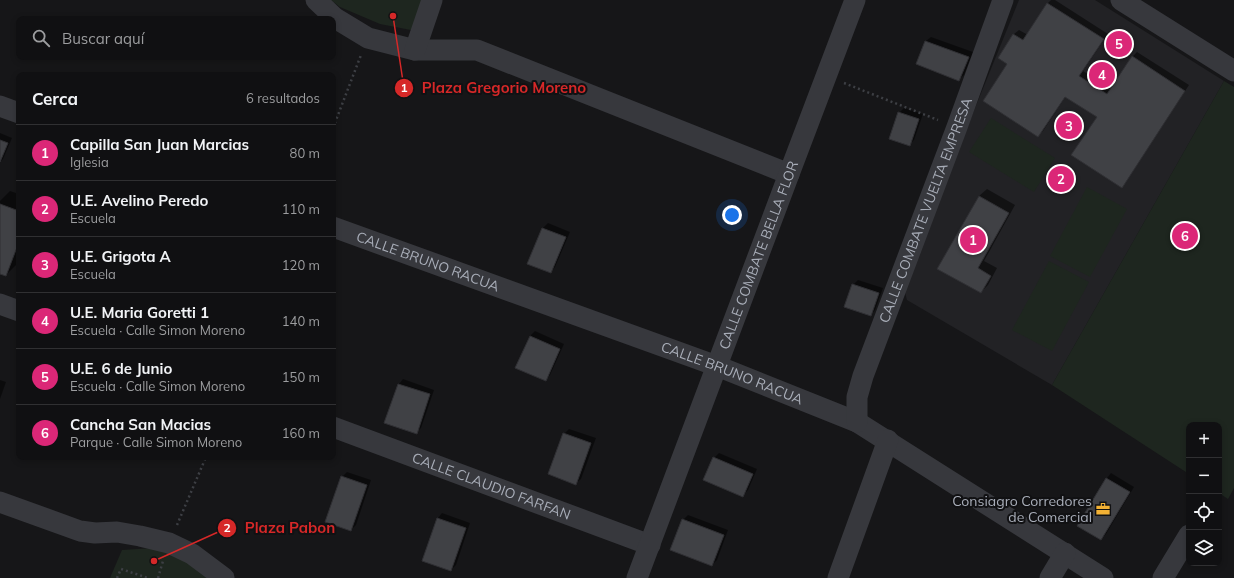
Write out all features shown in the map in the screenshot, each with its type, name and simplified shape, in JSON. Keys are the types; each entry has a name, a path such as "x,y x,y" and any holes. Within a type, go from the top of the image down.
{"street":[{"path":"316,0 333,16"},
{"path":"415,50 432,0"},
{"name":"CALLE COMBATE BELLA FLOR","path":"637,578 788,174 855,0"},
{"name":"CALLE COMBATE VUELTA EMPRESA","path":"857,422 857,397 863,376 957,128 1003,0"},
{"path":"1121,0 1232,67"},
{"path":"336,19 368,38 415,50 477,50 788,174"},
{"path":"0,106 16,112"},
{"name":"CALLE BRUNO RACUA","path":"336,228 716,366 857,422 888,440 1103,578"},
{"path":"0,304 16,310"},
{"name":"CALLE CLAUDIO FARFAN","path":"336,428 650,545"},
{"path":"838,578 888,440"},
{"path":"0,502 80,531 95,533 117,532 169,543 192,554 224,578"},
{"path":"1163,578 1186,540"},
{"path":"1050,578 1065,553"}],"path":[{"path":"336,120 368,38"},
{"path":"826,76 957,128"},
{"path":"158,578 169,543 205,460"},
{"path":"117,578 121,569 148,578"}],"shaded area":[{"path":"331,0 432,0 421,32 380,24 340,7"},
{"path":"1019,0 1095,0 1224,81 1052,385 907,300 903,285"},
{"path":"1224,81 1234,87 1234,488 1228,499 1222,495 1222,422 1186,422 1186,472 1052,385"},
{"path":"991,118 1055,158 1034,192 969,152"},
{"path":"1087,187 1127,209 1090,277 1050,256"},
{"path":"1049,261 1089,282 1052,351 1012,330"},
{"path":"154,548 177,555 214,578 110,578 122,550"}],"building":[{"path":"1047,3 1104,39 1079,76 1107,94 1132,56 1185,91 1122,188 1071,155 1097,117 1065,97 1038,137 983,101 1007,64 998,58 1013,34 1023,40"},
{"path":"925,41 969,57 959,81 916,64"},
{"path":"898,112 919,119 910,146 889,139"},
{"path":"0,140 8,143 0,162"},
{"path":"979,196 1009,213 978,268 991,276 981,293 937,269"},
{"path":"0,204 16,210 16,250 6,276 0,274"},
{"path":"542,228 566,237 551,273 527,264"},
{"path":"852,284 879,293 871,316 844,307"},
{"path":"530,336 560,349 546,381 515,368"},
{"path":"398,384 430,394 417,434 384,423"},
{"path":"563,433 591,443 576,485 548,474"},
{"path":"713,457 753,474 743,497 703,480"},
{"path":"341,476 367,485 351,531 325,522"},
{"name":"Consiagro Corredores de Comercial","path":"1106,478 1130,492 1101,540 1077,526"},
{"path":"437,518 466,528 451,571 422,561"},
{"path":"682,519 724,535 712,566 670,550"}],"place":[{"name":"Plaza Gregorio Moreno","path":"393,16"},
{"name":"U.E. 6 de Junio","path":"1119,44"},
{"name":"U.E. Maria Goretti 1","path":"1102,75"},
{"name":"U.E. Grigota A","path":"1069,126"},
{"name":"U.E. Avelino Peredo","path":"1061,179"},
{"name":"Cancha San Macias","path":"1185,236"},
{"name":"Capilla San Juan Marcias","path":"973,240"},
{"name":"Consiagro Corredores de Comercial","path":"1103,509"},
{"name":"Plaza Pabon","path":"154,561"}]}
